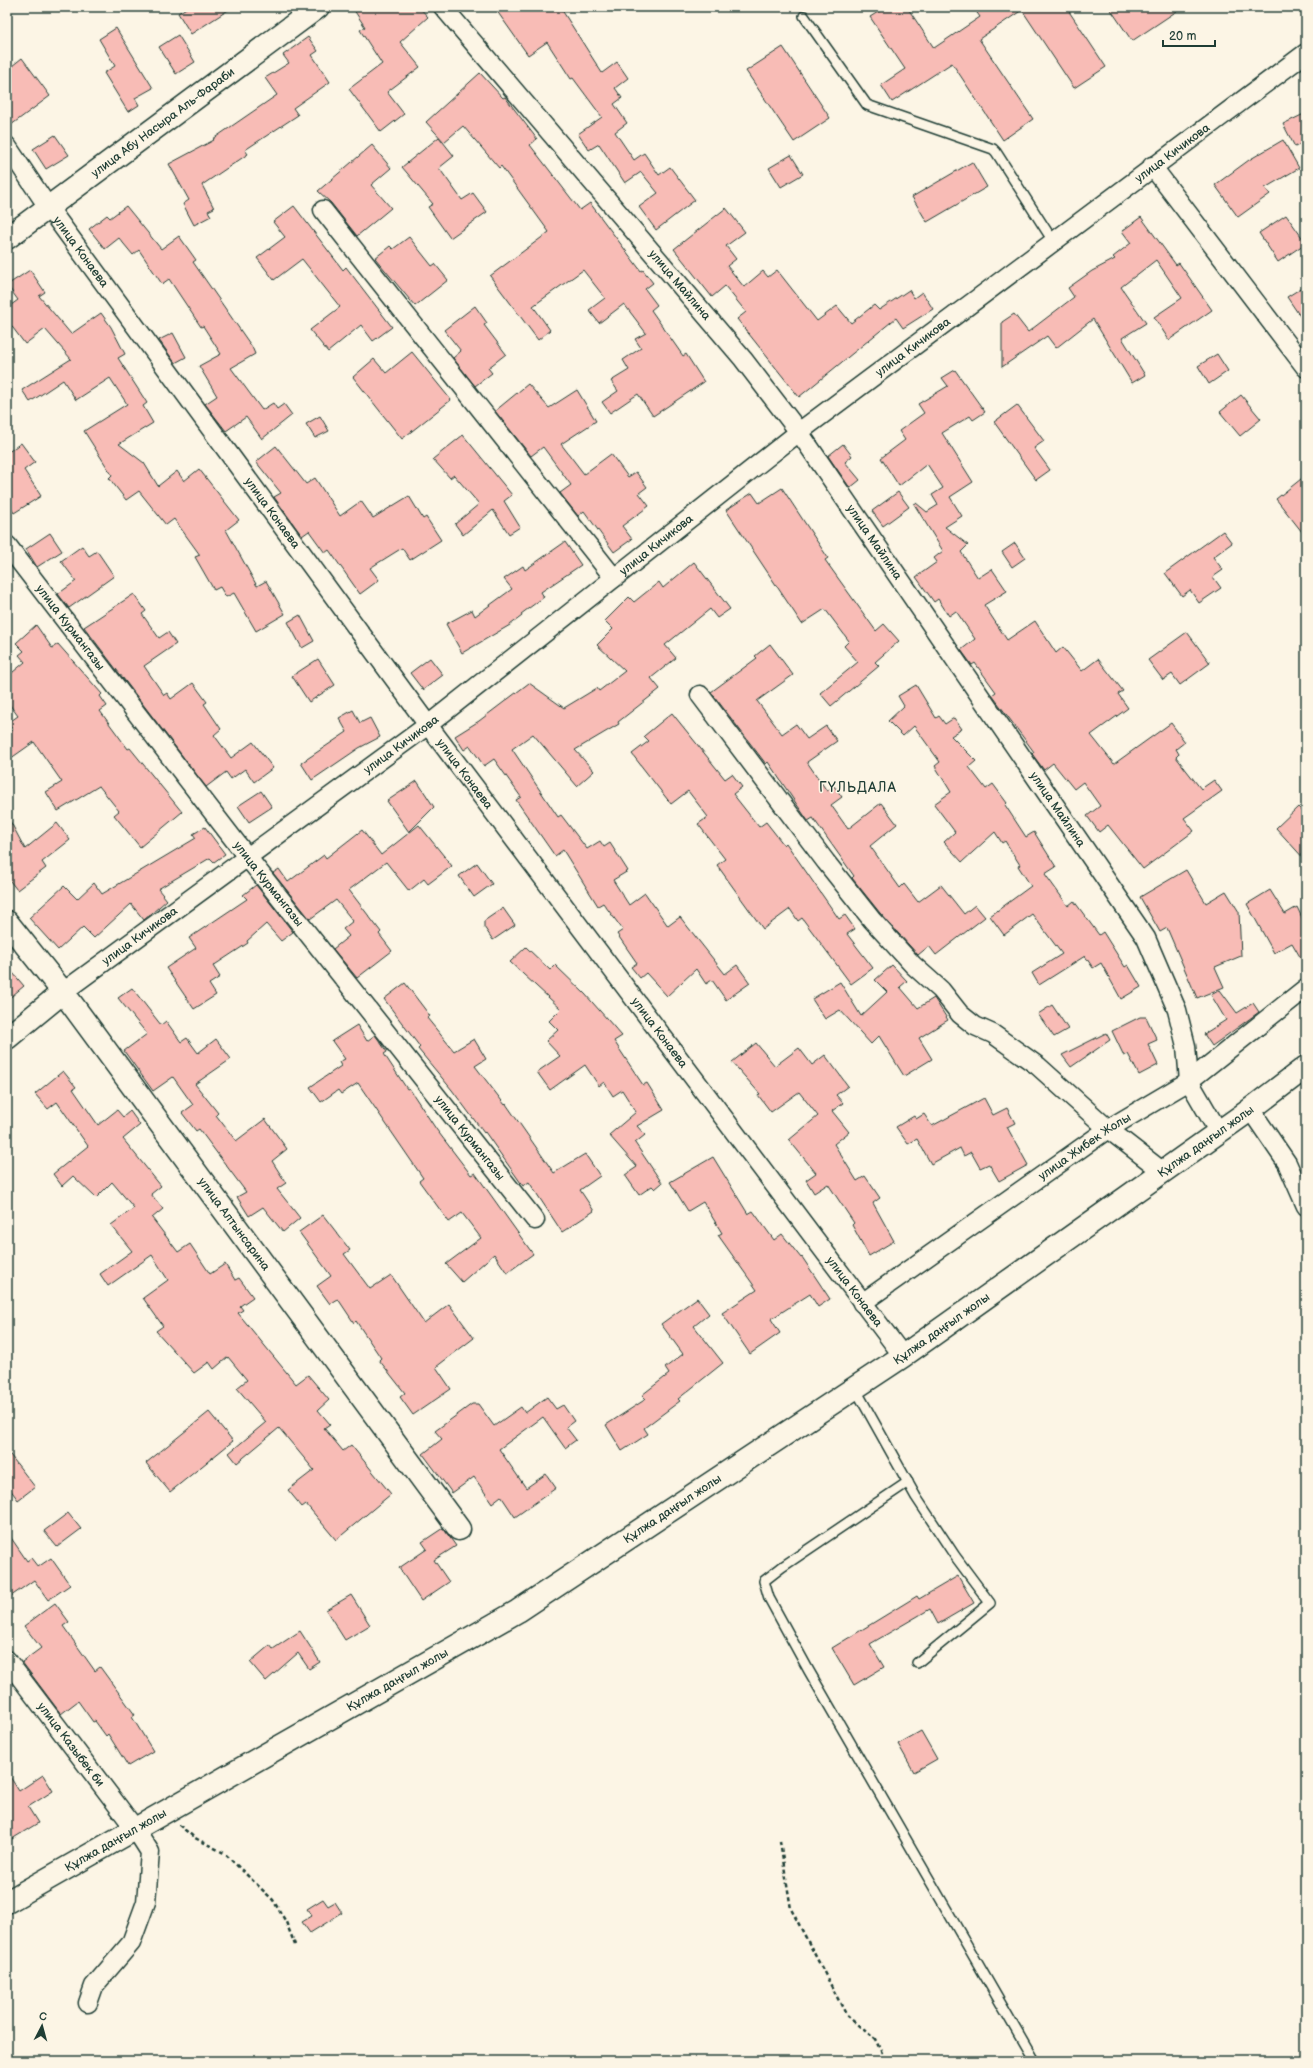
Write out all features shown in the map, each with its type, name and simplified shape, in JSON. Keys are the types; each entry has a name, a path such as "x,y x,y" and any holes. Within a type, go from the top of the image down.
{"main road":[{"name":"улица Абу Насыра Аль-Фараби","path":"7,238 318,7"},
{"name":"улица Алтынсарина","path":"7,922 64,992 459,1529"},
{"name":"улица Кичикова","path":"7,1038 64,992"},
{"name":"Құлжа даңғыл жолы","path":"7,1902 136,1830 518,1611 903,1356 1250,1109 1306,1067"}],"street":[{"name":"улица Майлина","path":"443,7 738,352 799,432 1146,938 1177,1010 1186,1046 1188,1080 1218,1131"},
{"name":"улица Кичикова","path":"64,992 428,725 799,432 1152,166 1306,53"},
{"name":"улица Конаева","path":"7,146 48,207 428,725 862,1304 903,1356"},
{"path":"1152,166 1306,368"},
{"path":"323,210 614,578"},
{"name":"улица Курмангазы","path":"7,545 248,858 534,1220"},
{"path":"700,695 826,862 872,920 913,965 941,990 960,1014 975,1026 999,1038 1038,1066 1108,1129 1162,1171"},
{"name":"улица Жибек Жолы","path":"862,1304 1108,1129 1188,1080 1306,988"},
{"path":"1250,1109 1287,1163 1306,1206"},
{"name":"улица Казыбек би","path":"7,1660 136,1830 150,1852 146,1902 131,1943 94,1986 88,2003"}],"lane":[{"path":"804,16 867,105 993,149 1053,241"},
{"path":"855,1388 908,1482 955,1556 990,1603 917,1663"},
{"path":"908,1482 782,1567 764,1581 769,1598 808,1671 1034,2061"}],"path":[{"path":"165,1813 196,1838 224,1853 273,1900 286,1922 295,1945"},
{"path":"780,1841 791,1909 847,2016 875,2039 886,2061"}],"building":[{"path":"188,7 233,7 191,34 178,13"},
{"path":"352,7 419,7 428,17 400,42 420,67 387,92 404,114 381,132 349,89 382,64 360,30 365,27"},
{"path":"494,7 560,7 602,73 617,62 628,78 615,88 622,98 614,104 627,123 615,132 634,160 644,153 659,175 670,167 695,200 656,230 639,207 658,193 641,172 625,183 599,144 589,150 578,134 602,117 573,78 571,79 547,42 528,55"},
{"path":"886,7 907,7 934,48 980,17 973,7 1066,7 1106,67 1074,88 1022,10 979,39 1033,119 1003,140 952,63 892,102 881,85 905,69 870,17"},
{"path":"1109,7 1183,7 1132,41"},
{"path":"116,28 153,88 135,98 139,105 128,112 104,73 115,66 99,39"},
{"path":"178,35 195,62 176,74 159,47"},
{"path":"308,37 318,51 312,55 330,82 293,108 298,115 245,150 248,154 202,185 214,208 208,211 211,216 194,225 183,204 189,200 169,164 214,140 213,139 277,95 265,78 289,63 283,55"},
{"path":"783,47 830,118 794,142 746,71"},
{"path":"22,58 50,96 7,128 7,70"},
{"path":"480,73 503,98 505,97 537,139 530,145 580,210 590,203 641,271 643,270 653,283 645,289 657,305 651,310 683,356 686,354 704,382 653,416 638,394 610,413 602,402 618,391 611,381 629,370 623,360 641,348 635,339 646,333 624,304 599,323 589,310 605,298 583,270 533,306 550,330 538,340 490,276 549,232 501,166 499,168 463,126 444,142 426,122"},
{"path":"1306,113 1306,141 1295,147 1283,124"},
{"path":"55,135 69,155 46,169 33,149"},
{"path":"439,137 454,156 439,168 462,200 473,193 487,212 450,238 428,207 433,204 402,167"},
{"path":"1283,140 1299,168 1265,188 1270,194 1238,217 1215,185 1249,160"},
{"path":"372,145 391,168 371,185 391,208 357,236 331,203 318,191"},
{"path":"791,155 803,174 781,187 769,168"},
{"path":"972,162 987,187 927,222 912,197"},
{"path":"126,206 161,249 179,236 196,260 193,262 252,347 255,354 231,368 262,410 273,403 277,409 284,404 292,415 262,439 246,417 226,431 205,404 217,396 199,366 221,354 169,279 162,284 139,250 133,255 119,238 105,249 89,229 107,215 110,218"},
{"path":"294,206 343,270 346,267 392,327 373,341 361,325 328,352 310,330 340,307 302,259 274,280 257,258 285,237 273,222"},
{"path":"726,208 745,232 726,246 736,259 727,266 744,287 763,271 768,277 777,270 817,321 837,306 851,323 874,305 879,310 909,290 914,298 922,292 933,309 903,328 896,318 799,397 737,319 746,312 725,286 712,297 674,249"},
{"path":"1286,215 1306,243 1278,262 1259,233"},
{"path":"1141,217 1176,265 1179,263 1212,310 1169,340 1154,317 1182,298 1156,260 1121,287 1146,323 1122,338 1145,375 1132,383 1093,319 1056,348 1047,336 1002,367 1002,322 1014,314 1028,332 1074,297 1068,288 1092,271 1115,259 1113,257 1131,243 1122,231"},
{"path":"409,237 432,266 435,264 448,280 415,306 375,258 390,246 393,249"},
{"path":"30,270 45,292 39,296 71,334 101,313 111,327 125,354 118,358 147,403 143,406 153,423 119,444 144,463 158,486 177,471 184,481 199,469 239,520 226,530 257,586 266,581 285,614 256,631 234,593 226,597 220,587 214,590 195,557 200,555 174,519 166,525 139,491 126,500 109,478 112,475 84,431 127,404 110,378 76,400 63,380 30,402 22,390 71,359 45,329 25,344 7,320 7,308 18,300 7,285"},
{"path":"1306,285 1306,325 1287,297"},
{"path":"475,306 487,323 484,325 506,354 488,368 492,373 475,386 453,358 461,351 444,330"},
{"path":"173,333 186,357 175,363 159,340"},
{"path":"412,352 451,400 402,439 353,377 374,359 386,373"},
{"path":"1217,354 1228,371 1209,384 1198,366"},
{"path":"955,370 985,412 973,420 970,416 942,433 973,482 950,497 962,516 945,527 968,545 961,552 978,578 992,569 1007,591 984,605 1007,640 1035,621 1056,653 1063,647 1082,671 1098,659 1123,691 1118,694 1128,708 1091,735 1114,764 1171,723 1185,742 1176,749 1179,754 1176,757 1201,789 1214,780 1222,791 1184,818 1194,831 1143,869 1108,825 1099,832 1087,816 1100,806 1083,782 1074,789 1053,763 1044,770 1032,754 1034,752 992,695 996,692 975,663 972,665 961,650 975,639 956,611 949,616 938,599 934,602 916,577 937,562 934,558 943,551 914,504 916,503 927,512 938,505 932,495 943,488 927,464 899,486 881,458 905,440 899,431 924,413 918,404 948,386 942,378"},
{"path":"528,384 549,408 577,390 596,421 561,444 584,474 611,454 628,477 636,472 647,487 639,493 649,506 622,526 632,539 614,552 584,511 578,516 560,493 571,485 543,447 531,456 495,411"},
{"path":"1241,395 1261,419 1240,436 1220,412"},
{"path":"1017,405 1044,441 1034,448 1050,470 1036,480 994,422"},
{"path":"320,416 329,431 315,438 306,424"},
{"path":"463,435 512,495 504,501 520,527 509,534 493,510 463,535 455,524 479,504 454,475 450,478 433,459"},
{"path":"21,443 35,462 24,470 41,496 14,513 7,502 7,453"},
{"path":"843,444 852,456 845,462 860,480 850,488 828,456"},
{"path":"276,446 306,484 315,478 340,516 361,501 373,518 409,496 423,519 426,517 441,540 410,560 402,548 370,568 379,580 360,594 329,550 325,553 309,531 302,536 274,497 281,493 256,462"},
{"path":"1306,475 1306,537 1276,499"},
{"path":"782,488 828,558 825,560 876,631 884,624 899,641 875,662 879,666 831,706 820,693 858,662 844,646 849,641 825,609 802,624 726,510 752,493 759,503"},
{"path":"898,492 909,507 883,526 872,511"},
{"path":"1223,531 1232,543 1213,557 1223,570 1213,577 1221,588 1199,603 1190,590 1182,596 1165,573"},
{"path":"50,533 62,551 37,567 26,549"},
{"path":"565,542 581,565 541,592 544,597 521,614 522,616 510,625 462,653 446,624 472,610 475,616 512,589 504,579 523,566 525,570"},
{"path":"1015,543 1025,558 1012,567 1002,552"},
{"path":"82,546 89,556 97,551 114,576 69,608 58,594 76,581 61,561"},
{"path":"694,562 730,609 717,618 710,609 665,645 676,658 651,678 660,689 618,722 619,724 575,750 594,771 577,786 533,734 512,749 558,817 561,815 587,849 600,841 604,847 610,843 628,871 613,880 629,905 645,893 668,926 680,917 725,974 737,965 750,983 726,1000 712,980 706,984 696,969 667,996 646,973 640,978 631,967 637,963 617,934 623,930 603,903 598,906 563,850 555,856 516,800 521,797 494,759 484,766 470,746 464,750 455,736 479,721 529,683 564,708 597,688 599,691 625,671 597,645 613,629 605,621 629,597 634,602 659,582 663,588"},
{"path":"134,594 146,611 142,614 159,638 168,632 176,644 144,666 164,695 167,693 171,699 193,683 207,702 204,704 221,729 214,735 231,758 253,742 273,768 254,782 245,769 231,779 226,772 206,787 84,627"},
{"path":"300,615 314,641 302,648 288,622"},
{"path":"36,625 52,648 58,644 102,694 100,696 107,706 100,711 128,749 130,748 182,812 140,847 114,815 119,811 99,786 58,811 46,792 62,782 34,742 7,761 7,734 13,730 8,723 18,716 7,701 7,677 25,662 19,655 24,651 16,643"},
{"path":"1187,632 1210,663 1180,685 1172,674 1163,680 1148,660"},
{"path":"770,644 793,675 757,701 782,734 796,724 807,739 826,726 837,741 807,762 827,791 834,786 842,797 831,805 848,829 881,803 897,824 870,846 900,888 904,884 918,902 941,885 964,914 975,905 985,917 936,955 929,946 918,955 880,913 852,878 854,876 813,818 808,821 768,762 766,764 711,692 757,658 755,656"},
{"path":"430,658 443,675 423,690 410,673"},
{"path":"318,659 335,685 309,702 292,676"},
{"path":"916,685 936,718 939,716 945,724 954,718 962,729 951,736 976,761 969,767 986,789 993,784 1007,803 1005,805 1026,837 1034,832 1056,867 1045,874 1068,906 1074,901 1099,935 1103,932 1125,967 1128,965 1141,987 1121,999 1101,963 1093,968 1085,956 1039,985 1032,973 1062,954 1032,914 1004,935 990,916 1031,886 1018,866 1020,865 1005,841 1002,843 995,832 962,862 944,842 955,832 934,804 951,792 935,766 940,762 914,726 903,736 888,721 904,706 898,696"},
{"path":"353,710 360,723 370,718 380,737 359,748 312,780 301,763 347,732 339,718"},
{"path":"672,713 725,779 732,774 742,787 733,794 759,827 766,822 784,845 786,843 839,919 845,915 855,929 847,934 873,968 851,984 802,918 798,921 790,909 763,929 717,865 725,859 698,824 708,817 688,791 671,804 632,754 649,741 644,736"},
{"path":"417,781 434,807 409,832 387,801"},
{"path":"261,791 272,807 249,822 238,806"},
{"path":"1298,807 1306,815 1306,861 1276,828"},
{"path":"7,815 25,849 57,823 70,840 42,862 46,868 17,890 7,877"},
{"path":"419,825 452,866 428,884 424,879 409,891 386,862 349,890 381,932 379,934 392,951 357,978 333,949 349,936 343,929 353,921 336,900 310,919 273,873 279,869 288,882 324,855 326,858 362,830 381,855"},
{"path":"205,827 225,854 214,862 210,858 158,889 167,900 144,920 131,904 94,938 83,927 58,950 29,918 64,886 77,899 94,883 102,894 196,838 193,834"},
{"path":"477,863 492,884 474,897 459,876"},
{"path":"1186,870 1206,903 1226,891 1239,912 1241,956 1215,967 1224,987 1197,998 1167,928 1160,932 1140,897"},
{"path":"256,885 293,932 281,941 266,924 247,941 248,943 213,966 220,977 209,984 216,995 194,1009 166,968 196,948 189,938 247,899 243,895"},
{"path":"1270,890 1285,914 1297,907 1306,926 1306,967 1292,943 1274,953 1247,904"},
{"path":"503,908 515,925 493,940 484,927 484,921"},
{"path":"526,947 550,970 555,965 585,994 622,1036 614,1041 643,1085 647,1083 664,1110 637,1126 645,1135 635,1143 662,1183 655,1189 652,1186 639,1195 625,1175 637,1167 609,1135 636,1112 622,1090 613,1096 604,1082 599,1086 585,1065 550,1090 537,1072 560,1056 546,1041 558,1030 549,1021 561,1009 510,962"},
{"path":"892,965 907,981 900,987 918,1008 934,998 948,1020 919,1038 932,1059 904,1076 879,1036 871,1044 840,1010 825,1019 812,999 840,982 861,1016 887,992 875,980"},
{"path":"7,966 24,986 7,1000"},
{"path":"405,983 430,1016 427,1018 454,1051 474,1039 486,1059 475,1066 505,1105 506,1104 554,1173 585,1154 600,1176 580,1190 594,1211 562,1232 529,1182 523,1186 485,1132 484,1133 452,1090 418,1049 420,1047 384,999"},
{"path":"132,988 161,1025 166,1021 181,1042 187,1038 198,1053 216,1039 231,1059 195,1084 218,1113 216,1115 236,1141 265,1119 287,1149 272,1161 286,1183 277,1189 300,1218 283,1232 263,1207 249,1216 237,1197 246,1192 199,1129 196,1131 182,1113 193,1105 173,1077 153,1091 124,1051 147,1034 118,998"},
{"path":"1220,990 1237,1013 1253,1003 1259,1012 1212,1046 1204,1034 1226,1020 1211,995"},
{"path":"1052,1005 1068,1029 1054,1037 1038,1014"},
{"path":"1140,1017 1146,1017 1157,1040 1148,1044 1158,1065 1139,1075 1128,1054 1124,1056 1112,1031"},
{"path":"357,1025 367,1041 375,1035 387,1052 384,1054 407,1089 409,1088 436,1129 471,1175 475,1173 533,1254 507,1273 494,1254 462,1282 446,1264 481,1238 462,1213 449,1222 419,1181 423,1178 358,1083 341,1094 338,1090 321,1102 310,1087 341,1066 339,1062 345,1059 332,1041"},
{"path":"1106,1033 1110,1040 1071,1067 1062,1055"},
{"path":"756,1043 775,1066 799,1048 812,1065 825,1055 848,1086 836,1095 843,1103 832,1111 849,1132 834,1144 857,1181 865,1176 880,1198 873,1203 894,1241 869,1256 852,1225 854,1223 828,1184 814,1193 806,1180 816,1173 789,1140 818,1116 799,1092 771,1112 758,1095 760,1094 732,1062"},
{"path":"63,1071 76,1087 73,1089 98,1125 117,1110 123,1117 130,1111 140,1125 123,1139 161,1186 151,1194 163,1209 152,1218 178,1252 190,1244 210,1274 225,1264 235,1280 239,1278 253,1297 240,1306 243,1310 238,1313 296,1384 308,1375 329,1400 318,1410 330,1424 324,1428 343,1451 351,1445 391,1494 336,1540 306,1504 302,1507 288,1490 314,1470 279,1428 237,1463 229,1453 266,1422 237,1388 247,1380 228,1357 214,1369 209,1362 194,1373 156,1331 163,1326 143,1298 168,1280 152,1255 108,1286 100,1274 132,1251 111,1225 134,1208 112,1182 96,1198 73,1176 62,1186 53,1174 88,1146 57,1102 48,1109 35,1094"},
{"path":"984,1098 993,1115 1007,1108 1015,1123 1007,1127 1028,1165 999,1181 989,1164 980,1168 971,1152 964,1156 960,1148 931,1164 917,1139 908,1144 896,1127 914,1116 916,1119 924,1114 932,1126"},
{"path":"713,1157 748,1214 753,1211 774,1240 782,1234 801,1258 802,1257 830,1299 818,1307 810,1294 771,1319 780,1333 750,1354 722,1313 757,1290 718,1235 722,1233 703,1202 688,1211 670,1182"},
{"path":"323,1215 350,1250 344,1254 370,1289 391,1275 424,1323 449,1304 474,1338 436,1367 451,1389 413,1415 400,1397 405,1393 379,1360 381,1358 356,1321 354,1323 338,1299 330,1304 317,1286 331,1276 299,1232"},
{"path":"697,1298 709,1314 694,1326 723,1363 678,1399 680,1401 644,1428 648,1434 622,1451 606,1425 646,1399 642,1395 669,1374 665,1368 683,1354 661,1324"},
{"path":"547,1397 556,1409 563,1405 574,1421 566,1427 576,1440 565,1448 543,1417 499,1449 526,1488 546,1474 556,1488 515,1517 501,1496 492,1503 474,1477 452,1493 423,1454 442,1439 435,1431 472,1404 478,1404 494,1426 521,1407 525,1413"},
{"path":"209,1412 233,1441 170,1492 146,1463"},
{"path":"7,1451 35,1487 18,1500 7,1485"},
{"path":"68,1513 81,1529 57,1547 44,1531"},
{"path":"443,1528 456,1546 434,1560 449,1582 421,1601 399,1568 427,1549 422,1542"},
{"path":"7,1532 27,1561 31,1558 38,1567 51,1558 70,1585 48,1600 34,1580 7,1599"},
{"path":"958,1576 974,1603 938,1624 930,1609 870,1644 884,1667 854,1685 832,1648 917,1596 919,1599"},
{"path":"351,1595 370,1625 345,1640 326,1610"},
{"path":"55,1603 69,1622 63,1626 95,1671 100,1667 135,1715 132,1717 153,1751 128,1766 108,1734 106,1736 95,1721 93,1722 78,1701 61,1714 22,1662 41,1648 24,1626"},
{"path":"300,1631 320,1662 309,1669 298,1653 266,1681 250,1662 270,1645 273,1649"},
{"path":"921,1731 937,1759 914,1772 898,1744"},
{"path":"7,1772 19,1791 43,1775 53,1791 28,1807 38,1823 7,1842"},
{"path":"323,1899 328,1906 335,1902 342,1913 310,1933 302,1922 312,1916 307,1909"}],"district":[{"name":"ГҮЛЬДАЛА","path":"858,787"}]}
